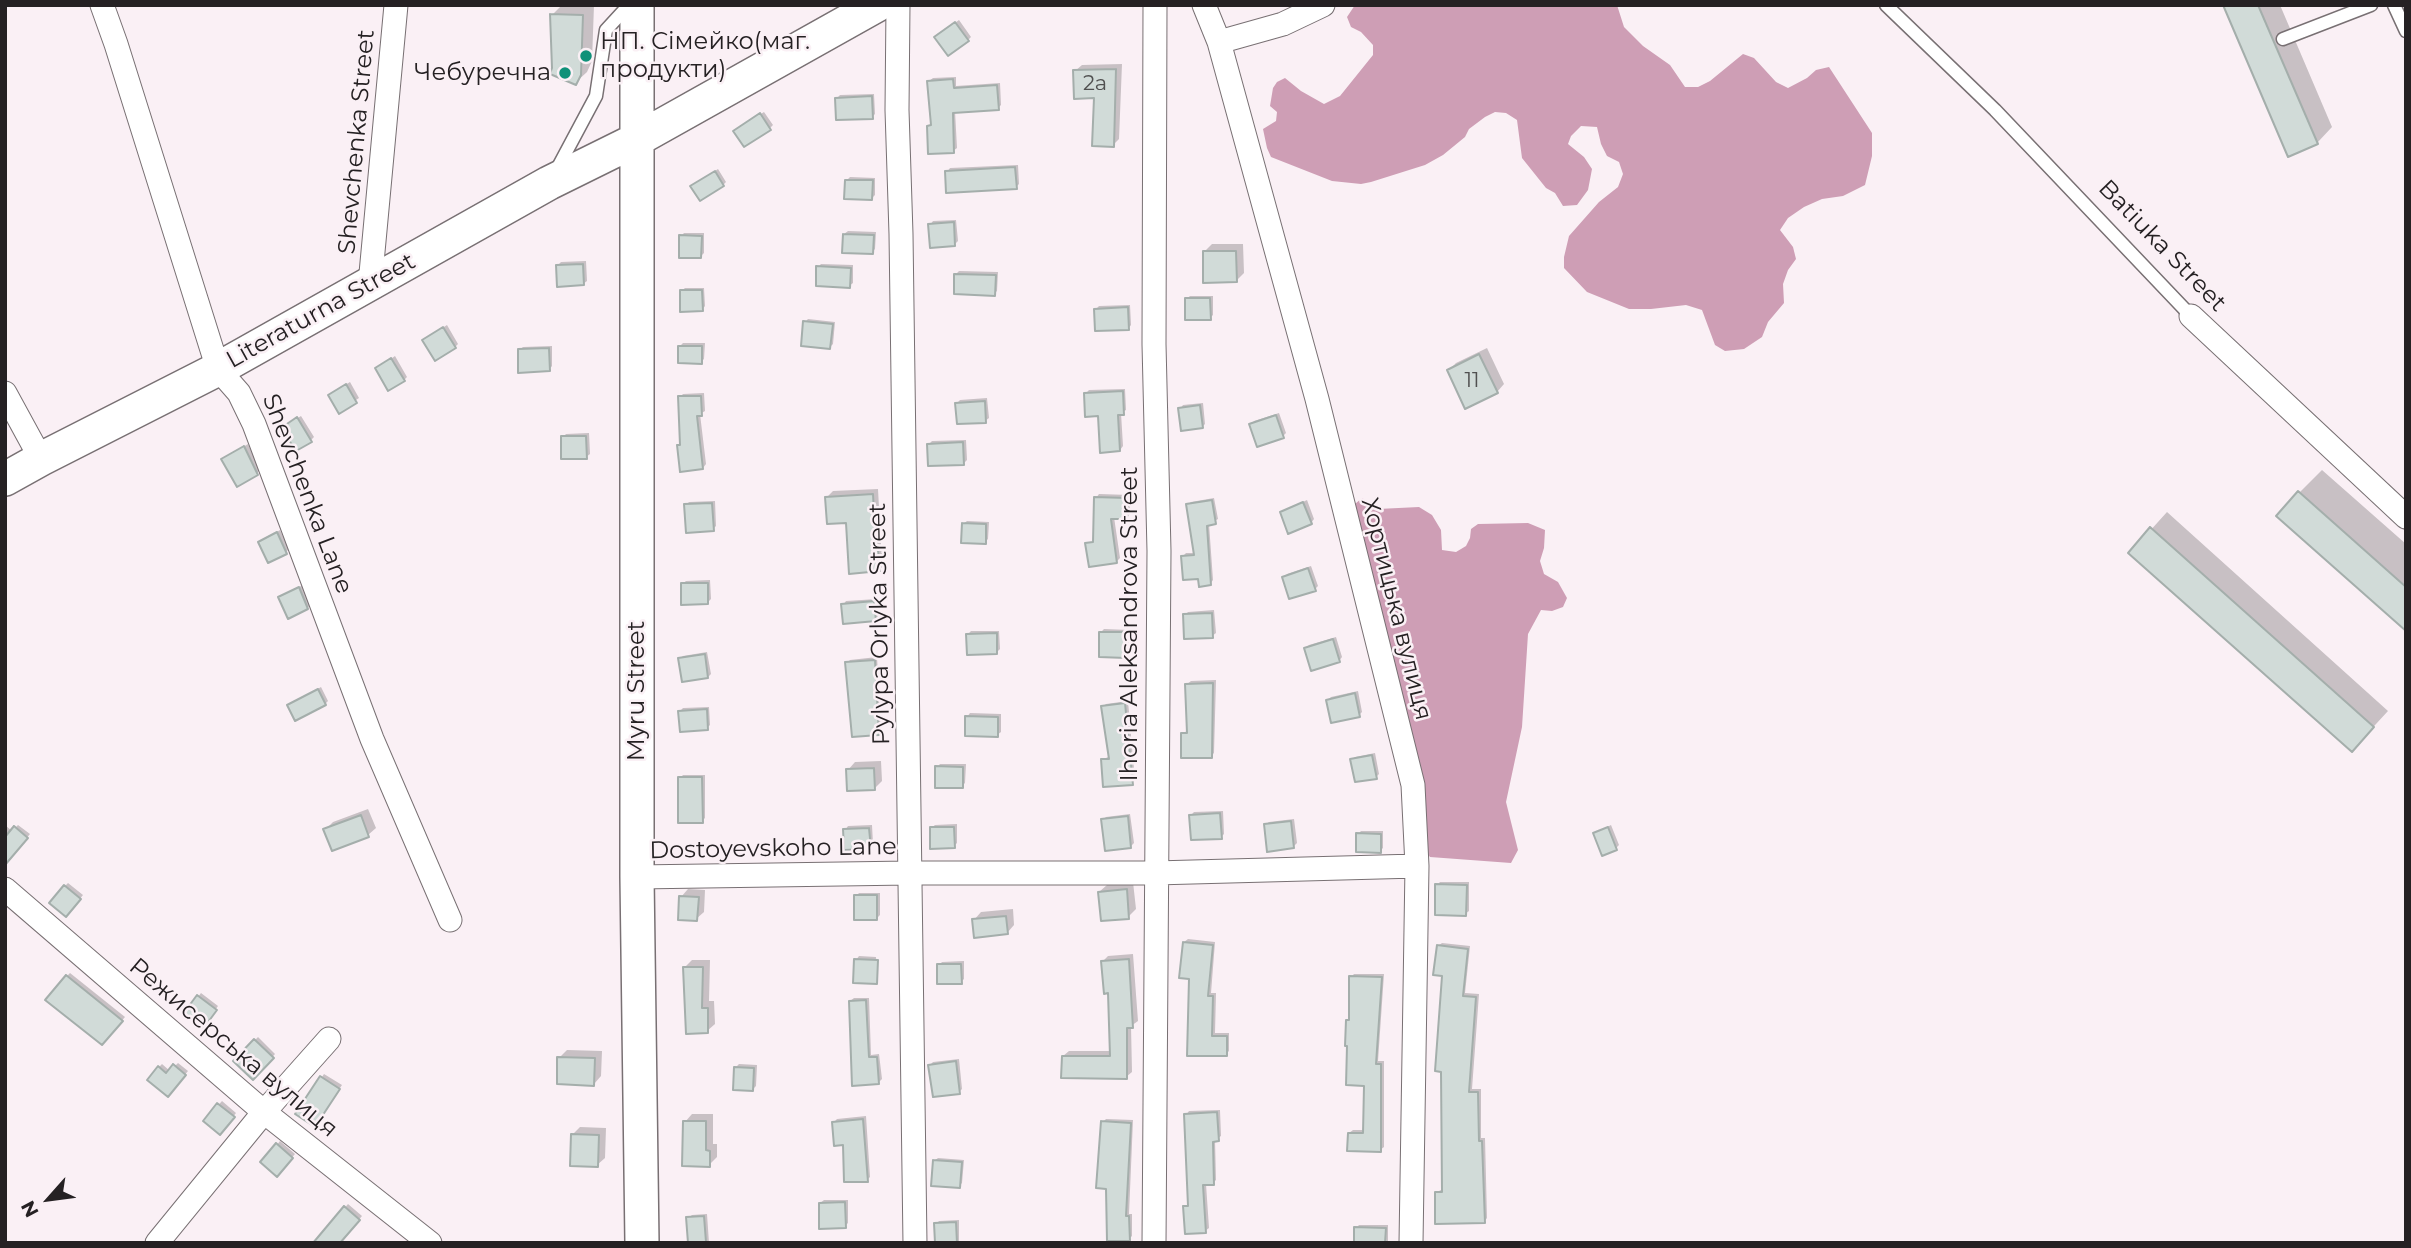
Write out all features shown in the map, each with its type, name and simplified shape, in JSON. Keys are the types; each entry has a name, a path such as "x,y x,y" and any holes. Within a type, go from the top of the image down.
{"street":[{"name":"Shevchenka Lane","path":"102,5 218,369 239,393 254,424 372,739 450,920"},
{"name":"Shevchenka Street","path":"370,284 396,5"},
{"name":"Myru Street","path":"636,5 637,877 642,1243"},
{"name":"Literaturna Street","path":"5,479 218,369 550,183 636,140 877,5"},
{"name":"Pylypa Orlyka Street","path":"898,5 897,110 903,343 915,1243"},
{"name":"Ihoria Aleksandrova Street","path":"1154,1243 1159,551 1154,344 1155,5"},
{"name":"Хортицька вулиця","path":"1204,5 1219,42 1317,400 1413,785 1417,866 1410,1243"},
{"path":"1219,42 1283,24 1323,5"},
{"name":"Batiuka Street","path":"2191,316 2406,517"},
{"path":"5,393 41,459"},
{"name":"Dostoyevskoho Lane","path":"637,877 1155,873 1417,866"},
{"name":"Режисерська вулиця","path":"5,889 264,1112 430,1243"},
{"path":"157,1243 264,1112 329,1039"}],"lane":[{"path":"550,183 596,96 606,30 629,5"},
{"name":"Batiuka Street","path":"1886,5 1995,110 2191,316"},
{"path":"2283,39 2371,5"},
{"path":"2394,5 2406,31"}],"shaded area":[{"path":"1355,5 1617,5 1624,27 1643,46 1670,65 1685,87 1698,87 1710,81 1743,54 1754,58 1776,82 1788,88 1816,70 1829,67 1872,133 1872,156 1865,185 1843,196 1822,199 1788,218 1780,230 1793,247 1796,259 1783,284 1784,303 1768,322 1762,337 1744,349 1725,351 1715,345 1702,310 1686,305 1629,309 1587,292 1564,268 1569,236 1599,202 1618,187 1623,174 1619,162 1607,156 1597,127 1581,126 1571,136 1568,144 1584,157 1592,169 1588,190 1577,205 1563,206 1555,193 1546,188 1522,158 1517,120 1506,113 1495,112 1485,117 1443,155 1425,165 1361,184 1332,181 1271,157 1263,129 1276,121 1277,112 1270,106 1273,88 1277,82 1285,78 1324,104 1340,96 1373,55 1373,45 1361,32 1351,27 1347,17"},
{"path":"1362,498 1378,509 1419,507 1432,515 1441,530 1442,550 1456,552 1466,546 1471,529 1478,524 1528,523 1545,530 1540,561 1544,574 1558,582 1567,598 1563,607 1552,611 1541,610 1528,634 1522,727 1506,802 1518,850 1511,863 1430,857 1423,848 1355,504"}],"building":[{"path":"2223,5 2258,5 2318,144 2288,157"},
{"path":"550,14 583,15 581,75 576,85 550,74"},
{"path":"955,22 969,41 948,56 934,37"},
{"path":"1116,69 1114,147 1092,146 1094,98 1074,99 1073,70"},
{"path":"953,79 954,88 997,85 999,110 953,113 954,153 928,154 927,126 931,125 927,81"},
{"path":"872,96 873,119 836,120 835,98"},
{"path":"760,113 771,130 744,147 733,131"},
{"path":"1015,167 1017,189 946,193 945,171"},
{"path":"715,171 724,186 700,201 690,186"},
{"path":"845,180 873,180 872,200 844,199"},
{"path":"954,222 955,246 930,248 928,224"},
{"path":"843,234 874,235 873,254 842,253"},
{"path":"679,235 702,236 701,258 679,258"},
{"path":"1203,251 1236,251 1237,282 1203,283"},
{"path":"583,264 584,285 557,287 556,265"},
{"path":"816,266 851,268 850,288 816,286"},
{"path":"954,274 996,275 995,296 954,294"},
{"path":"680,290 702,290 703,311 680,312"},
{"path":"1185,298 1210,298 1211,320 1185,320"},
{"path":"1128,307 1129,330 1095,331 1094,309"},
{"path":"803,321 833,324 830,349 801,346"},
{"path":"443,327 456,348 435,361 422,340"},
{"path":"678,346 702,346 702,364 678,363"},
{"path":"549,348 550,371 518,373 518,349"},
{"path":"1479,354 1498,393 1465,409 1447,370"},
{"path":"391,358 405,381 388,391 375,368"},
{"path":"346,384 357,403 339,414 328,395"},
{"path":"1123,391 1124,415 1118,415 1120,451 1100,453 1098,416 1085,417 1084,393"},
{"path":"678,396 701,396 702,416 697,416 703,469 680,472 677,445 680,445"},
{"path":"985,401 986,423 957,424 955,403"},
{"path":"1200,405 1203,428 1181,431 1178,408"},
{"path":"1276,415 1284,438 1257,447 1249,424"},
{"path":"297,417 312,442 296,451 281,428"},
{"path":"561,436 586,436 587,459 561,459"},
{"path":"963,442 964,465 928,466 927,444"},
{"path":"244,446 258,475 237,487 221,459"},
{"path":"2298,491 2406,587 2406,631 2276,516"},
{"path":"873,494 880,571 849,574 846,523 827,524 825,497"},
{"path":"1094,497 1128,498 1127,519 1111,519 1117,563 1089,567 1085,543 1093,542"},
{"path":"1212,500 1216,524 1207,526 1211,585 1199,587 1198,579 1183,580 1181,556 1194,555 1186,504"},
{"path":"1303,502 1312,524 1288,534 1280,512"},
{"path":"712,503 714,531 686,533 684,504"},
{"path":"962,523 986,524 986,544 961,543"},
{"path":"2150,527 2374,727 2352,752 2128,553"},
{"path":"277,532 287,554 268,563 258,542"},
{"path":"1308,568 1316,591 1289,599 1282,577"},
{"path":"681,583 708,583 708,604 681,605"},
{"path":"299,587 308,609 288,619 278,597"},
{"path":"874,601 876,621 843,624 841,604"},
{"path":"1212,613 1213,638 1184,639 1183,614"},
{"path":"1099,632 1126,632 1126,658 1099,657"},
{"path":"997,633 997,654 967,655 966,634"},
{"path":"1333,639 1340,662 1311,671 1304,648"},
{"path":"705,654 708,678 682,682 678,658"},
{"path":"875,660 879,735 852,737 845,662"},
{"path":"1213,683 1212,758 1181,758 1181,733 1187,733 1185,684"},
{"path":"318,689 326,705 295,721 287,705"},
{"path":"1355,693 1360,717 1331,723 1326,700"},
{"path":"1125,703 1133,785 1103,787 1101,759 1109,759 1101,706"},
{"path":"707,709 708,730 680,732 678,711"},
{"path":"965,716 998,717 998,737 965,736"},
{"path":"1372,755 1377,779 1355,782 1350,759"},
{"path":"935,766 963,767 963,788 935,788"},
{"path":"874,768 875,790 847,791 846,769"},
{"path":"678,777 702,777 703,823 678,823"},
{"path":"1220,813 1222,839 1191,840 1189,815"},
{"path":"361,815 369,837 332,851 323,829"},
{"path":"1128,816 1131,848 1105,851 1101,819"},
{"path":"1291,821 1294,848 1267,852 1264,824"},
{"path":"14,826 28,838 5,865 5,837"},
{"path":"930,827 954,827 955,848 930,849"},
{"path":"1608,827 1617,850 1602,856 1593,833"},
{"path":"869,828 871,849 844,850 843,829"},
{"path":"1356,833 1381,834 1381,853 1356,852"},
{"path":"1435,884 1467,885 1466,916 1435,915"},
{"path":"64,885 81,899 66,917 49,903"},
{"path":"1127,889 1129,919 1101,921 1098,892"},
{"path":"854,895 877,895 877,920 854,920"},
{"path":"679,896 699,897 697,921 678,920"},
{"path":"1006,916 1008,934 974,938 972,919"},
{"path":"1183,942 1213,945 1208,996 1213,996 1212,1036 1227,1036 1227,1056 1187,1056 1189,979 1179,978"},
{"path":"1437,945 1468,949 1463,996 1476,997 1469,1092 1478,1092 1485,1223 1435,1224 1435,1192 1442,1192 1441,1072 1435,1071 1442,976 1433,975"},
{"path":"854,959 878,960 877,984 853,983"},
{"path":"1129,959 1133,1028 1127,1028 1127,1079 1061,1078 1062,1056 1110,1056 1108,993 1104,994 1101,961"},
{"path":"937,964 961,964 962,984 937,984"},
{"path":"683,967 703,967 702,1008 708,1008 708,1033 686,1034"},
{"path":"66,975 123,1021 102,1045 45,1000"},
{"path":"1349,976 1382,977 1376,1064 1381,1064 1381,1152 1347,1151 1348,1133 1363,1133 1364,1086 1346,1085"},
{"path":"197,995 217,1010 203,1029 183,1014"},
{"path":"866,1000 869,1057 877,1057 879,1084 852,1086 849,1001"},
{"path":"254,1039 274,1058 253,1080 233,1061"},
{"path":"557,1057 595,1058 594,1086 557,1084"},
{"path":"956,1061 960,1094 933,1097 928,1065"},
{"path":"173,1064 186,1075 168,1097 147,1080 158,1066 166,1073"},
{"path":"734,1067 754,1068 753,1091 733,1090"},
{"path":"320,1076 340,1089 315,1127 295,1114"},
{"path":"217,1103 235,1117 220,1135 203,1121"},
{"path":"1217,1112 1219,1141 1213,1142 1214,1185 1203,1185 1206,1233 1185,1234 1183,1206 1188,1206 1184,1114"},
{"path":"863,1119 868,1182 844,1182 843,1145 834,1146 832,1122"},
{"path":"683,1121 706,1121 706,1150 710,1151 710,1167 682,1166"},
{"path":"1101,1121 1131,1123 1126,1216 1129,1216 1130,1241 1107,1241 1106,1189 1096,1188"},
{"path":"571,1134 599,1135 598,1167 570,1166"},
{"path":"276,1143 293,1158 277,1177 260,1162"},
{"path":"933,1160 962,1162 960,1188 931,1186"},
{"path":"845,1202 846,1228 819,1229 819,1203"},
{"path":"344,1206 360,1220 340,1243 313,1243"},
{"path":"704,1216 706,1242 688,1243 686,1217"},
{"path":"956,1222 957,1243 935,1243 934,1223"},
{"path":"1354,1227 1386,1228 1385,1243 1354,1243"}],"place":[{"name":"НП. Сімейко(маг. продукти)","path":"586,56"},
{"name":"Чебуречна","path":"565,73"}]}
